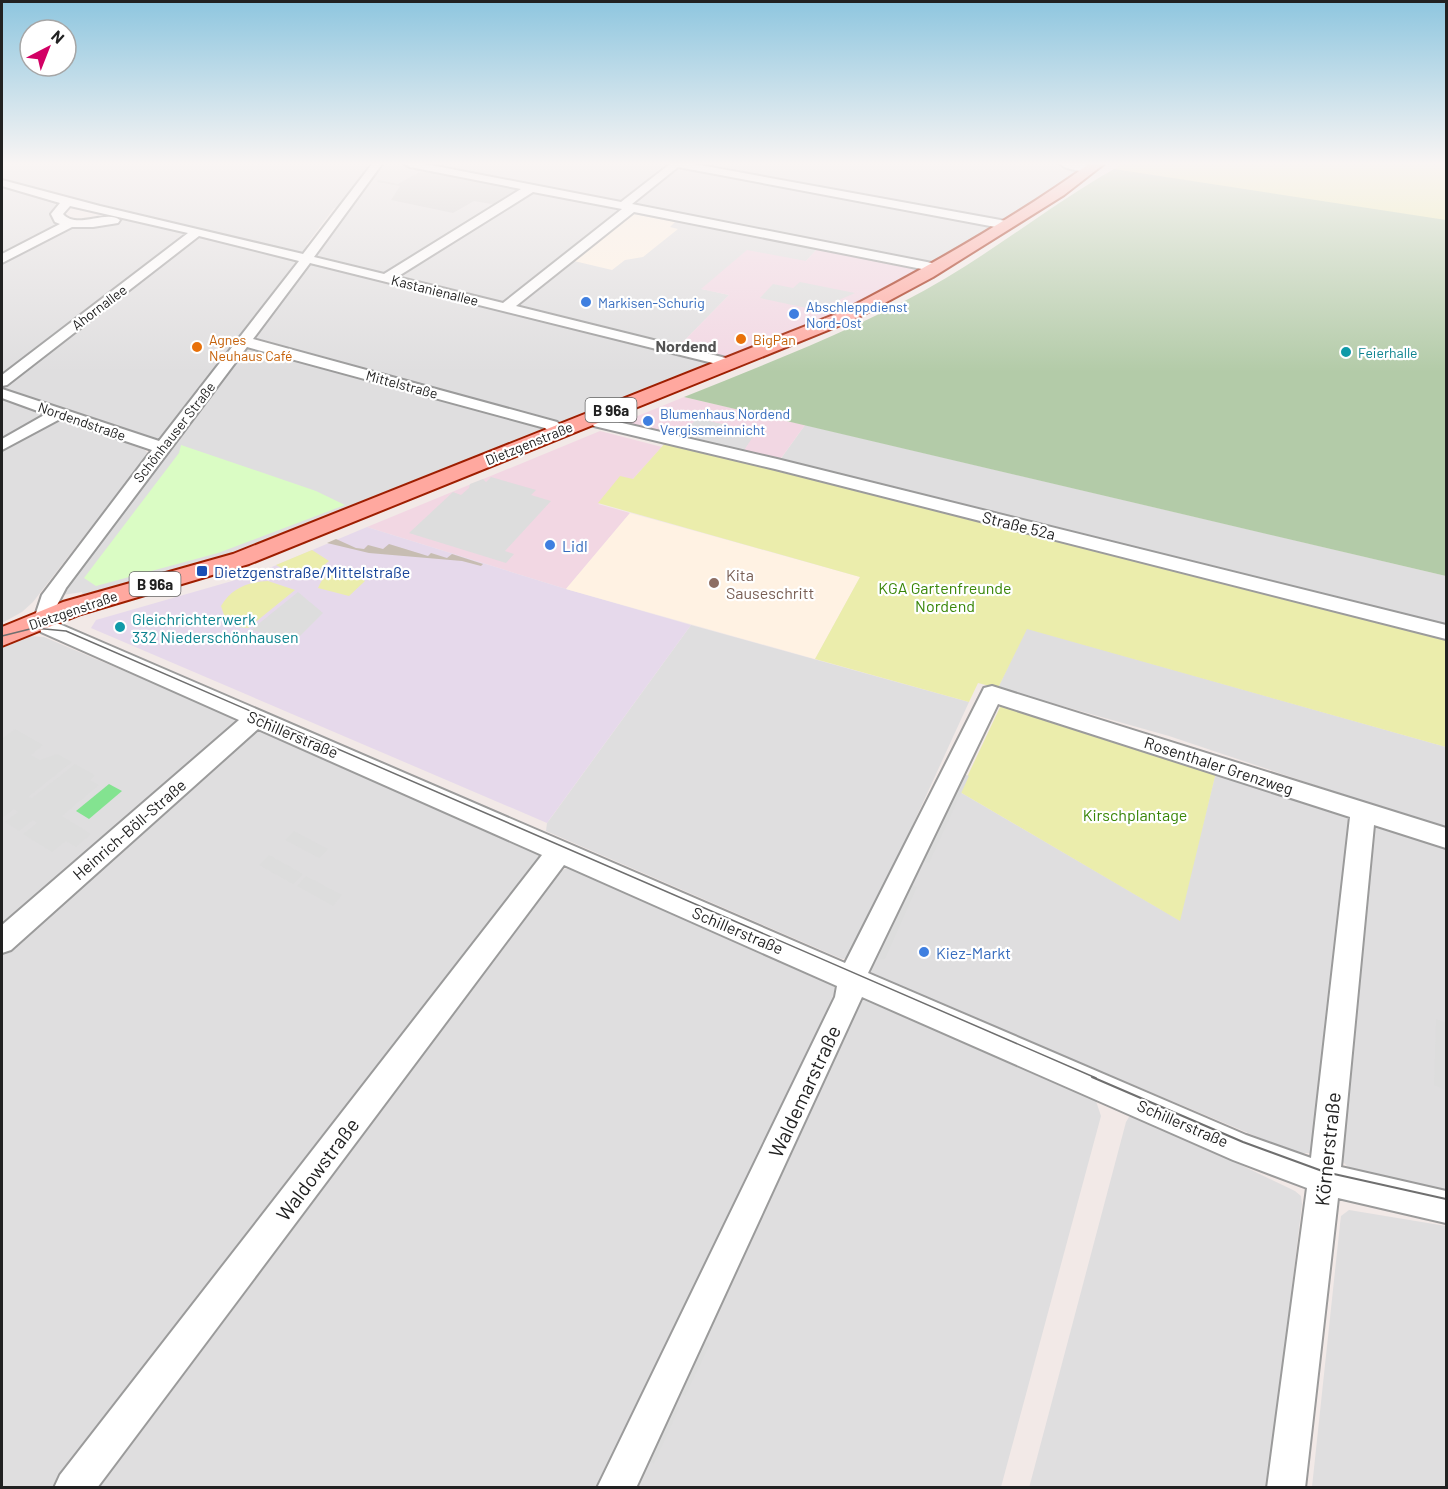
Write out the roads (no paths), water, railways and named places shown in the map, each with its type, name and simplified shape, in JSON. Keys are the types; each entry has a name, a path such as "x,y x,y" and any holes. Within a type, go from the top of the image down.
{"main road":[{"name":"Dietzgenstraße","path":"2,637 44,618 241,559 729,363 859,310 937,268 992,233"}],"street":[{"path":"2,259 50,233"},
{"name":"Ahornallee","path":"2,382 195,233"},
{"name":"Kastanienallee","path":"203,233 729,363"},
{"name":"Schönhauser Straße","path":"44,618 49,599 63,578 326,233"},
{"path":"386,278 458,233"},
{"path":"506,308 595,233"},
{"path":"762,233 937,268"},
{"name":"Mittelstraße","path":"243,343 263,346 551,425 559,431"},
{"name":"Nordendstraße","path":"2,393 151,445 163,446"},
{"path":"2,445 59,413"},
{"name":"Straße 52a","path":"593,418 600,423 777,464 1446,632"},
{"name":"Schillerstraße","path":"44,618 48,627 1138,1104 1324,1179 1446,1206"},
{"name":"Rosenthaler Grenzweg","path":"992,694 1446,838"},
{"name":"Waldemarstraße","path":"616,1488 848,999 852,979 992,694"},
{"name":"Heinrich-Böll-Straße","path":"2,941 256,718"},
{"name":"Körnerstraße","path":"1286,1488 1324,1179 1363,811"},
{"name":"Waldowstraße","path":"74,1488 560,851"}],"tram line":[{"path":"2,636 34,628 66,631 1096,1078"},
{"path":"1092,1077 1243,1142 1325,1172 1446,1199"}],"place":[{"name":"Markisen-Schurig","path":"586,302"},
{"name":"Abschleppdienst Nord-Ost","path":"794,314"},
{"name":"BigPan","path":"741,339"},
{"name":"Agnes Neuhaus Café","path":"197,347"},
{"name":"Feierhalle","path":"1346,352"},
{"name":"Blumenhaus Nordend Vergissmeinnicht","path":"648,421"},
{"name":"Lidl","path":"550,545"},
{"name":"Dietzgenstraße/Mittelstraße","path":"202,571"},
{"name":"Kita Sauseschritt","path":"714,583"},
{"name":"Gleichrichterwerk 332 Niederschönhausen","path":"120,627"},
{"name":"Kiez-Markt","path":"924,952"}],"district":[{"name":"Nordend","path":"686,345"}],"park label":[{"name":"KGA Gartenfreunde Nordend","path":"945,596"},
{"name":"Kirschplantage","path":"1135,814"}]}
